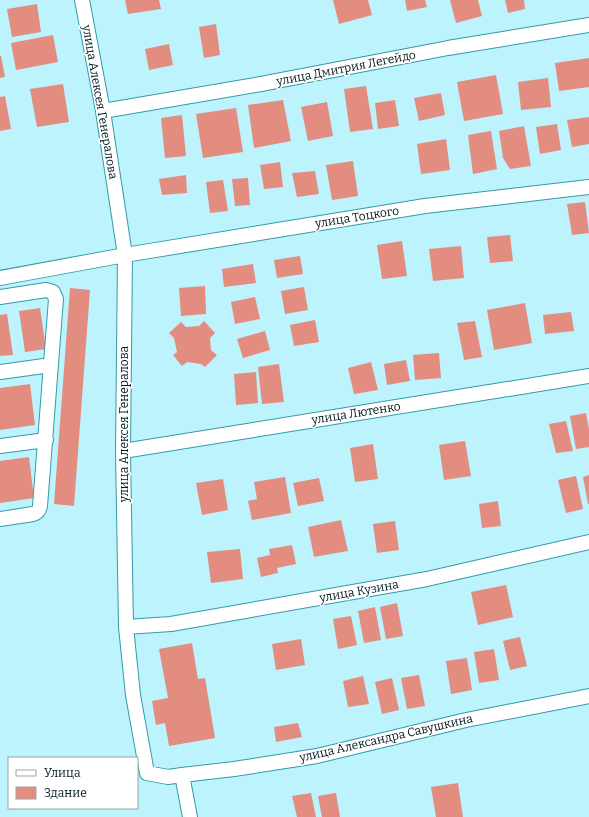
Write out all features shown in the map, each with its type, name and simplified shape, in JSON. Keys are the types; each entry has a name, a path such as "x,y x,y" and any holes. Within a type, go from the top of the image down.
{"street":[{"name":"улица Алексея Генералова","path":"82,0 103,111 125,255 123,451 126,627 133,695 147,773 168,777 182,775"},
{"name":"улица Дмитрия Легейдо","path":"103,111 261,84 448,48 589,24"},
{"name":"улица Тоцкого","path":"0,278 125,255 425,206 589,187"},
{"path":"0,297 46,290 55,295 56,299 46,440 39,510 33,514 0,519"},
{"path":"0,372 51,365"},
{"name":"улица Лютенко","path":"123,451 589,376"},
{"path":"0,446 46,440"},
{"name":"улица Кузина","path":"126,627 171,624 427,579 589,542"},
{"name":"улица Александра Савушкина","path":"182,775 234,769 317,756 466,720 589,696"},
{"path":"182,775 190,817"}],"building":[{"path":"125,0 159,0 161,9 128,14"},
{"path":"333,0 368,0 372,15 339,24"},
{"path":"405,0 425,0 427,7 407,11"},
{"path":"450,0 478,0 482,16 456,23"},
{"path":"505,0 524,0 525,9 508,13"},
{"path":"37,4 41,32 12,37 7,9"},
{"path":"216,24 220,55 204,58 199,27"},
{"path":"53,35 58,62 16,70 11,43"},
{"path":"169,44 173,65 149,70 145,49"},
{"path":"0,56 5,77 0,78"},
{"path":"589,58 589,87 559,91 555,63"},
{"path":"496,75 503,114 464,121 457,82"},
{"path":"548,78 551,107 521,110 518,82"},
{"path":"63,84 69,122 37,127 30,89"},
{"path":"366,86 373,129 350,132 344,89"},
{"path":"441,93 445,115 419,121 414,98"},
{"path":"5,96 11,129 0,131 0,97"},
{"path":"283,100 291,141 254,148 248,105"},
{"path":"395,100 399,126 378,129 375,103"},
{"path":"327,102 333,136 308,141 301,107"},
{"path":"236,108 243,152 203,158 196,114"},
{"path":"182,115 186,156 165,158 161,118"},
{"path":"589,117 589,144 572,147 567,120"},
{"path":"557,124 561,150 540,154 536,127"},
{"path":"524,126 531,166 510,169 503,158 499,131"},
{"path":"491,131 497,169 473,174 468,135"},
{"path":"446,139 450,170 421,174 417,144"},
{"path":"353,161 358,196 332,200 326,165"},
{"path":"280,162 283,187 264,189 260,165"},
{"path":"315,171 319,194 297,197 292,173"},
{"path":"186,175 187,193 162,195 159,179"},
{"path":"248,178 250,205 235,206 232,179"},
{"path":"223,180 228,211 210,213 206,182"},
{"path":"585,202 589,233 572,235 567,204"},
{"path":"510,235 513,261 490,263 487,237"},
{"path":"402,241 407,276 382,279 377,245"},
{"path":"461,246 464,278 433,281 429,249"},
{"path":"300,256 303,274 277,278 274,260"},
{"path":"253,264 256,283 224,287 222,269"},
{"path":"205,286 206,314 181,316 179,288"},
{"path":"304,287 308,310 285,314 281,291"},
{"path":"70,288 90,290 74,506 54,504"},
{"path":"255,297 260,319 235,324 231,302"},
{"path":"525,303 532,343 494,350 487,310"},
{"path":"40,308 46,349 25,352 19,311"},
{"path":"571,312 574,331 545,334 543,315"},
{"path":"7,314 13,355 0,356 0,315"},
{"path":"315,320 319,342 294,346 290,325"},
{"path":"204,321 215,333 210,338 211,350 217,355 205,367 201,364 187,362 182,366 173,355 177,352 174,338 169,333 181,322 186,327 199,326"},
{"path":"475,321 482,357 464,360 457,323"},
{"path":"265,331 270,350 243,358 237,339"},
{"path":"439,353 441,378 415,380 413,355"},
{"path":"406,360 410,381 387,385 384,364"},
{"path":"371,362 378,390 354,394 348,368"},
{"path":"279,364 284,402 262,404 258,367"},
{"path":"256,372 258,403 236,405 234,374"},
{"path":"30,384 35,425 0,430 0,388"},
{"path":"586,413 589,429 589,447 576,449 570,416"},
{"path":"566,421 573,451 556,453 549,424"},
{"path":"465,441 471,476 444,480 439,445"},
{"path":"373,444 378,479 355,482 350,448"},
{"path":"29,457 34,498 0,503 0,461"},
{"path":"589,475 589,504 588,504 583,477"},
{"path":"576,476 583,509 566,513 558,480"},
{"path":"285,477 291,513 252,520 248,501 257,499 254,482"},
{"path":"319,478 324,501 298,506 293,483"},
{"path":"223,479 228,510 202,515 196,483"},
{"path":"498,501 501,526 482,528 479,504"},
{"path":"341,520 348,551 314,557 308,527"},
{"path":"395,521 399,550 377,553 373,524"},
{"path":"292,545 296,564 277,568 278,573 261,577 257,558 270,555 269,549"},
{"path":"240,549 243,579 211,583 207,552"},
{"path":"506,585 513,617 478,625 471,592"},
{"path":"397,603 403,636 386,639 380,607"},
{"path":"375,607 381,640 364,643 358,611"},
{"path":"351,616 357,645 338,649 333,619"},
{"path":"520,637 527,666 510,670 503,641"},
{"path":"301,639 305,665 276,670 272,644"},
{"path":"192,643 198,679 205,678 215,738 169,746 165,723 156,725 152,701 168,698 159,649"},
{"path":"494,649 499,680 479,683 474,652"},
{"path":"467,658 472,690 451,694 446,661"},
{"path":"419,675 425,706 407,709 401,678"},
{"path":"363,676 369,704 348,707 343,681"},
{"path":"392,678 399,710 382,714 375,682"},
{"path":"298,723 302,737 276,742 274,727"},
{"path":"458,783 463,817 436,817 431,787"},
{"path":"311,793 316,817 297,817 292,796"},
{"path":"336,793 340,817 322,817 318,796"}]}
